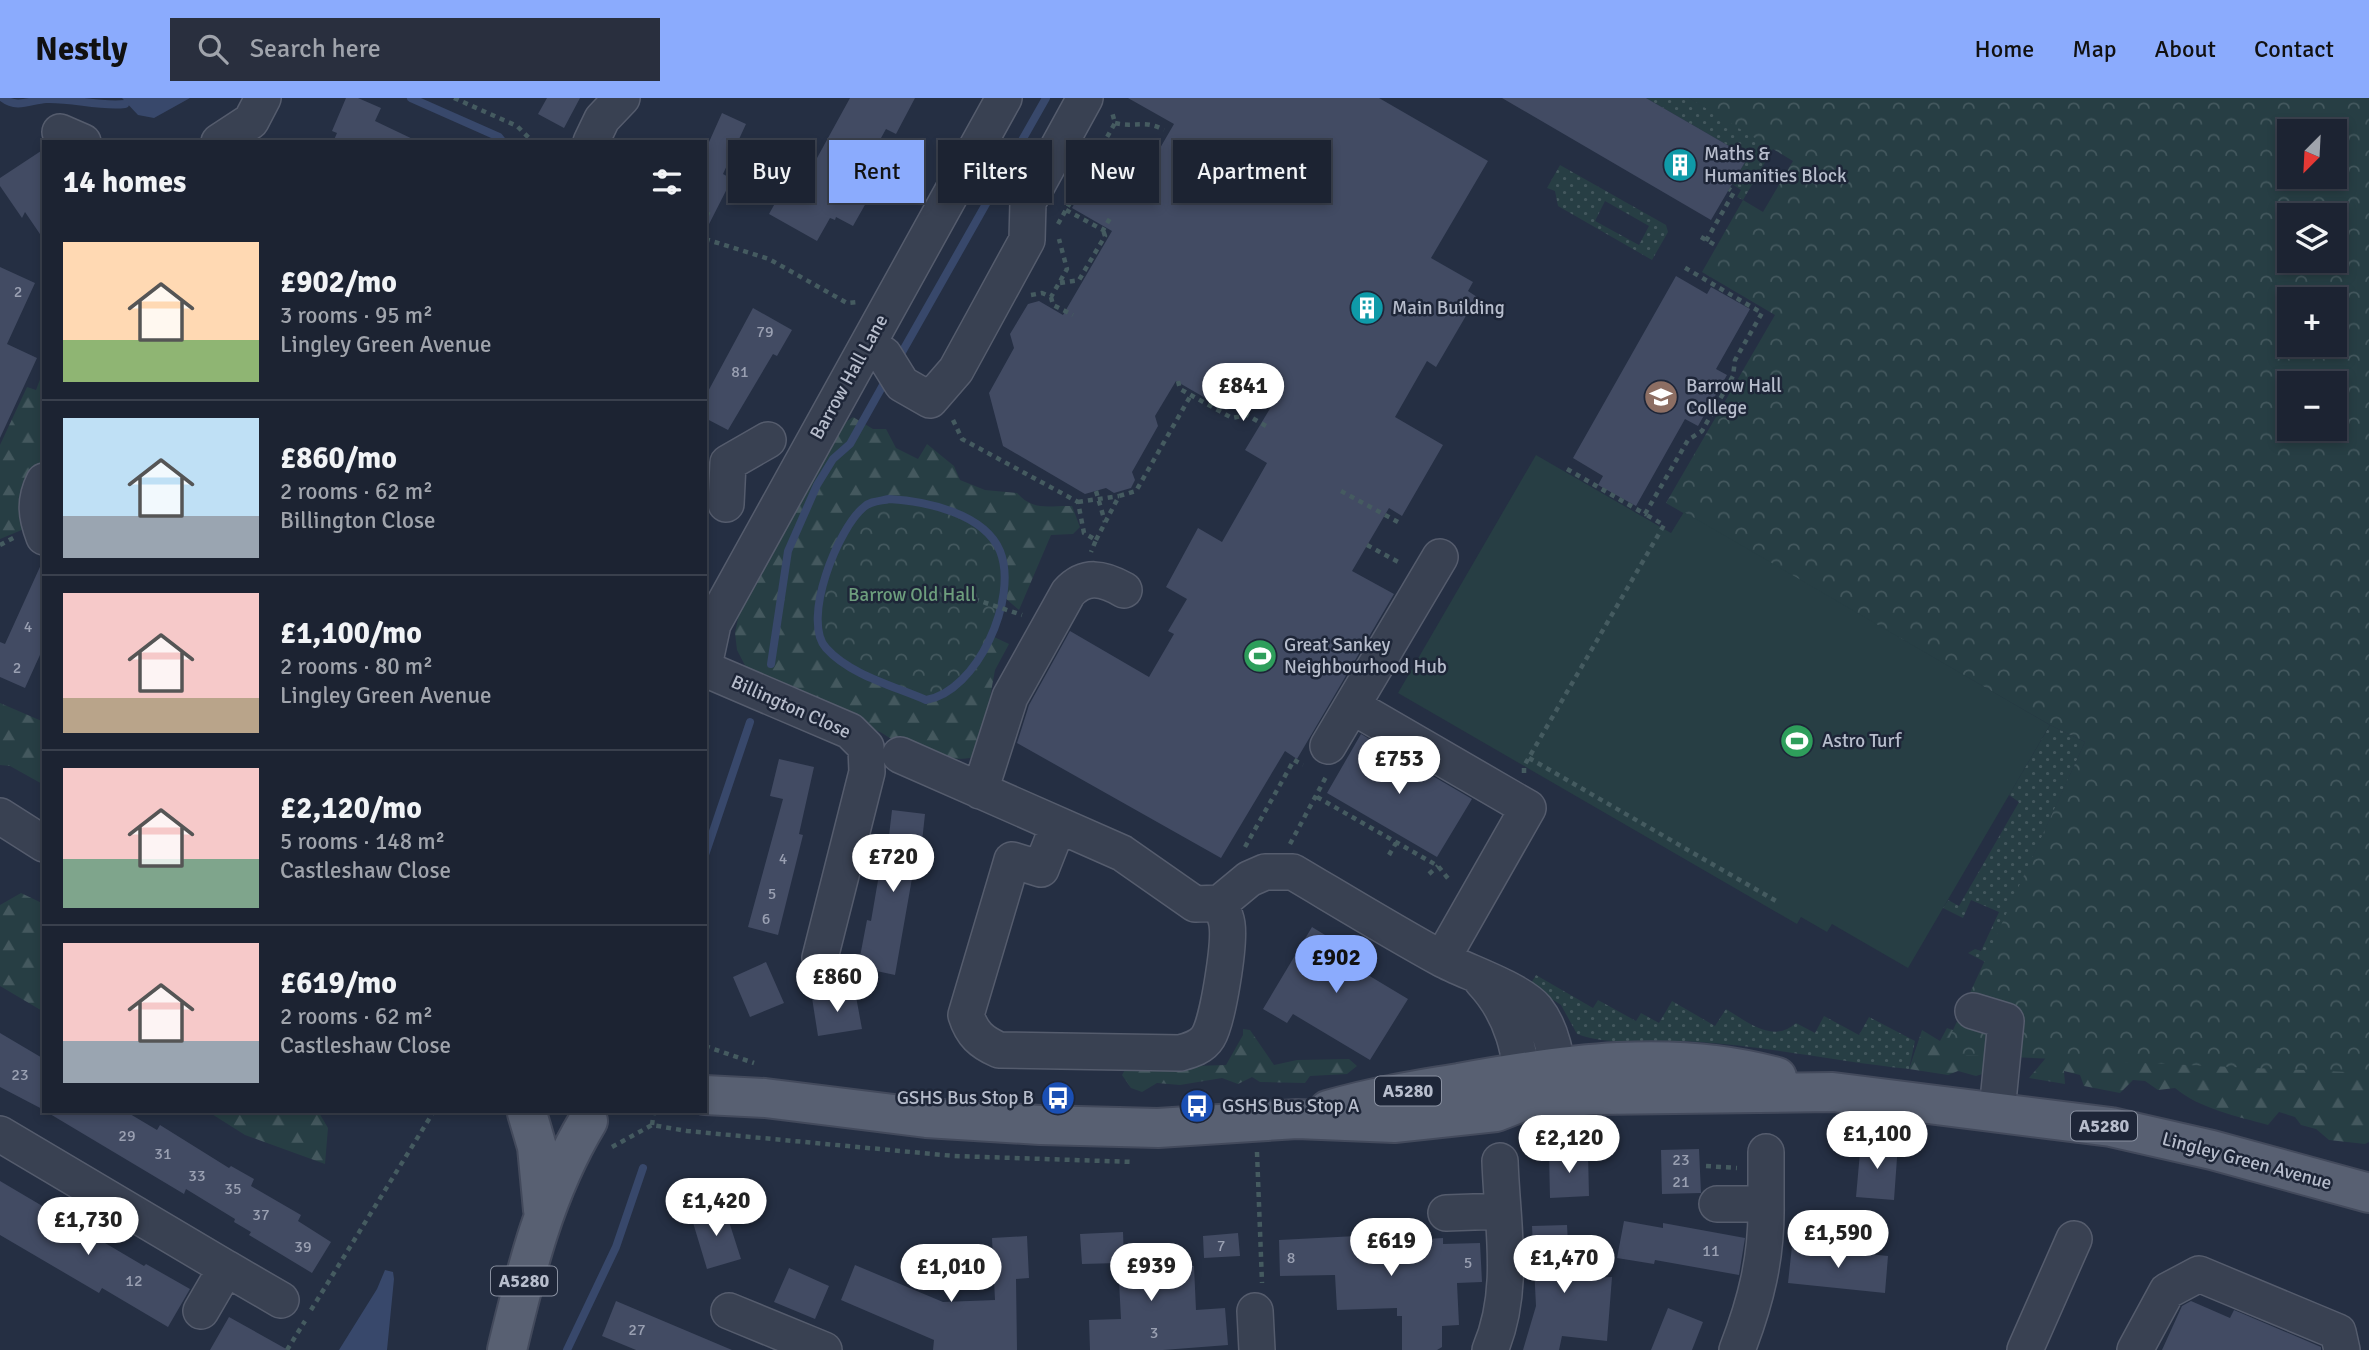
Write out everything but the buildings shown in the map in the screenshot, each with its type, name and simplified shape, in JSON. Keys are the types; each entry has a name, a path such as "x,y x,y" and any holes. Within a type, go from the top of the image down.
{"main road":[{"name":"Lingley Green Avenue","path":"707,1078 765,1098"},
{"name":"Lingley Green Avenue","path":"707,1095 765,1098 926,1118 1158,1128 1297,1119 1394,1123 1496,1112 1541,1084 1833,1092 2111,1127 2212,1150 2369,1193"},
{"name":"A5280","path":"526,1113 537,1147 543,1212"},
{"name":"A5280","path":"528,1113 547,1123 599,1129"},
{"name":"A5280","path":"507,1350 543,1212 570,1151 599,1129"}],"street":[{"path":"222,140 251,121 263,98"},
{"path":"592,140 602,119 622,98"},
{"name":"Barrow Hall Lane","path":"707,652 713,624 885,362 1004,98"},
{"path":"885,362 902,384 930,400 956,370 1027,240 1028,202 1085,98"},
{"path":"726,505 716,457 768,440"},
{"path":"42,486 36,502 42,531"},
{"path":"1321,767 1352,706 1434,567"},
{"path":"980,791 1010,697 1068,593 1074,586 1090,579 1109,581 1124,590"},
{"name":"Billington Close","path":"707,670 850,731 866,747 869,764 820,958"},
{"path":"1352,706 1528,808 1442,959"},
{"path":"900,755 1122,853 1195,904 1227,898 1249,879 1265,872 1293,873 1479,978 1499,1000 1541,1084"},
{"path":"0,817 42,843"},
{"path":"1058,826 1041,869 1012,860 966,1015 970,1028 981,1041 999,1050 1180,1053 1193,1050 1206,1040 1213,1027 1227,950 1227,898"},
{"path":"1973,1011 2006,1020 1997,1111"},
{"path":"0,1134 281,1300"},
{"path":"1737,1350 1763,1268 1767,1242 1766,1152"},
{"path":"1490,1350 1504,1308 1506,1281 1500,1161"},
{"path":"1717,1204 1766,1205"},
{"path":"1446,1213 1502,1211"},
{"path":"2025,1350 2074,1239"},
{"path":"201,1311 226,1268"},
{"path":"2135,1350 2167,1291 2199,1274 2338,1332 2342,1350"},
{"path":"729,1311 771,1341 824,1350"},
{"path":"1255,1311 1258,1350"}],"path":[{"path":"454,98 517,126 531,140"},
{"path":"1115,123 1126,126 1149,122 1164,130"},
{"path":"1706,241 1734,192 1729,189"},
{"path":"1060,283 1079,280 1105,236 1103,230 1066,210"},
{"path":"1103,230 1112,215"},
{"path":"1700,237 1717,246"},
{"path":"707,240 769,259 847,303"},
{"path":"1645,514 1688,440 1702,431 1733,376 1735,360 1762,313 1682,267"},
{"path":"1051,297 1053,305 1073,315"},
{"path":"1178,381 1180,389 1232,418 1247,415 1266,426"},
{"path":"930,400 949,411 962,439 1078,502 1136,491 1191,396"},
{"path":"1515,801 1524,785 1524,766 1664,524 1567,469"},
{"path":"1096,491 1105,522"},
{"path":"1341,491 1398,523"},
{"path":"1091,556 1096,540 1119,496"},
{"path":"1078,502 1084,533 1096,540"},
{"path":"1367,545 1434,567"},
{"path":"974,599 1011,611"},
{"path":"1529,758 1776,901"},
{"path":"1240,857 1294,760 1321,767 1317,797 1286,851"},
{"path":"1317,797 1438,866 1450,881"},
{"path":"1389,855 1396,843"},
{"path":"1429,874 1438,866"},
{"path":"287,1350 433,1113"},
{"path":"599,1129 622,1139 652,1125 654,1113"},
{"path":"1255,1311 1263,1292 1257,1150"}],"green space":[{"path":"1646,98 1689,98 1774,147 1743,200 1737,197 1741,190 1732,184 1748,157"},
{"path":"1689,98 2369,98 2369,1073 1942,1054 2085,742 2050,725 1666,503 1775,315 1702,272 1743,200 1763,212 1793,161"},
{"path":"1560,165 1666,225 1668,232 1652,260 1558,206 1555,191 1547,188","holes":["1605,201 1649,226 1639,245 1595,221"]},
{"path":"42,374 42,473 29,527 0,539 0,445 27,387 36,390"},
{"path":"853,417 873,429 886,429 896,448 918,459 927,444 954,466 960,480 985,490 1017,493 1036,505 1072,506 1080,527 1073,534 1051,535 1019,610 1004,597 1000,551 959,513 921,501 889,499 976,663 992,636 1009,644 995,670 984,730 973,757 944,758 924,752 750,675 737,650 735,633 742,599 837,428"},
{"name":"Astro Turf","path":"1536,455 1671,533 1684,512 2050,725 1908,968 1832,924 1827,932 1801,917 1797,924 1398,693"},
{"name":"Barrow Old Hall","path":"889,499 936,506 967,518 992,538 1000,551 1004,571 1004,593 998,617 977,662 962,680 945,693 926,700 847,666 826,648 819,635 820,597 834,553 854,517 864,506"},
{"path":"0,703 42,721 42,784 10,766 0,765"},
{"path":"2050,725 2085,742 1985,962 1968,953 1975,949 1981,951 1999,912 1971,900 1963,918 1943,908 1948,900 1959,906 2019,802 2009,795"},
{"path":"21,893 42,903 42,1011 0,986 0,905"},
{"path":"1536,975 1593,1008 1598,1000 1636,1021 1641,1013 1659,1023 1672,1001 1715,1026 1726,1009 1752,1025 1770,1031 1778,1032 1796,1023 1815,1033 1824,1016 1859,1035 1869,1017 1915,1041 1909,1069 1726,1044 1606,1041 1577,1034 1561,1005 1530,985"},
{"path":"1947,1028 1997,1045 1992,1071 1976,1076 1958,1071 1948,1075 1909,1069 1922,1030 1940,1041"},
{"path":"1243,1029 1250,1030 1274,1065 1297,1060 1349,1059 1357,1066 1347,1074 1310,1076 1305,1083 1260,1082 1252,1077 1238,1084 1222,1078 1180,1085 1157,1083 1142,1092 1131,1088 1122,1075 1126,1068 1226,1065 1243,1035"},
{"path":"2369,1041 2369,1142 2365,1144 2329,1140 2316,1129 2301,1125 2295,1117 2279,1112 2268,1125 2232,1115 2207,1107 2175,1088 2158,1090 2145,1081 2133,1080 2120,1093 2084,1086 2080,1075 2064,1071 2065,1084 2029,1078 2050,1053"},
{"path":"210,1113 319,1113 328,1128 325,1164 245,1135"}],"water":[{"path":"122,98 190,98 154,118 138,115"},
{"path":"385,1270 393,1272 394,1279 387,1350 339,1350 377,1289"}],"waterway":[{"path":"3,98 14,103 56,99 125,104"},
{"path":"411,98 501,140"},
{"path":"897,361 1046,98"},
{"path":"771,664 788,551 817,485 833,459 850,444 887,378"},
{"path":"889,499 936,506 967,518 992,538 1000,551 1004,571 1004,593 998,617 977,662 962,680 945,693 926,700 847,666 826,648 819,635 820,597 834,553 854,518 866,505 889,499"},
{"path":"707,849 750,722"},
{"path":"567,1350 616,1247 643,1168"}],"place":[{"name":"Maths & Humanities Block","path":"1680,165"},
{"name":"Main Building","path":"1367,308"},
{"name":"Barrow Hall College","path":"1661,397"},
{"name":"Great Sankey Neighbourhood Hub","path":"1260,656"},
{"name":"Astro Turf","path":"1797,741"},
{"name":"GSHS Bus Stop B","path":"1058,1098"},
{"name":"GSHS Bus Stop A","path":"1197,1106"}]}
